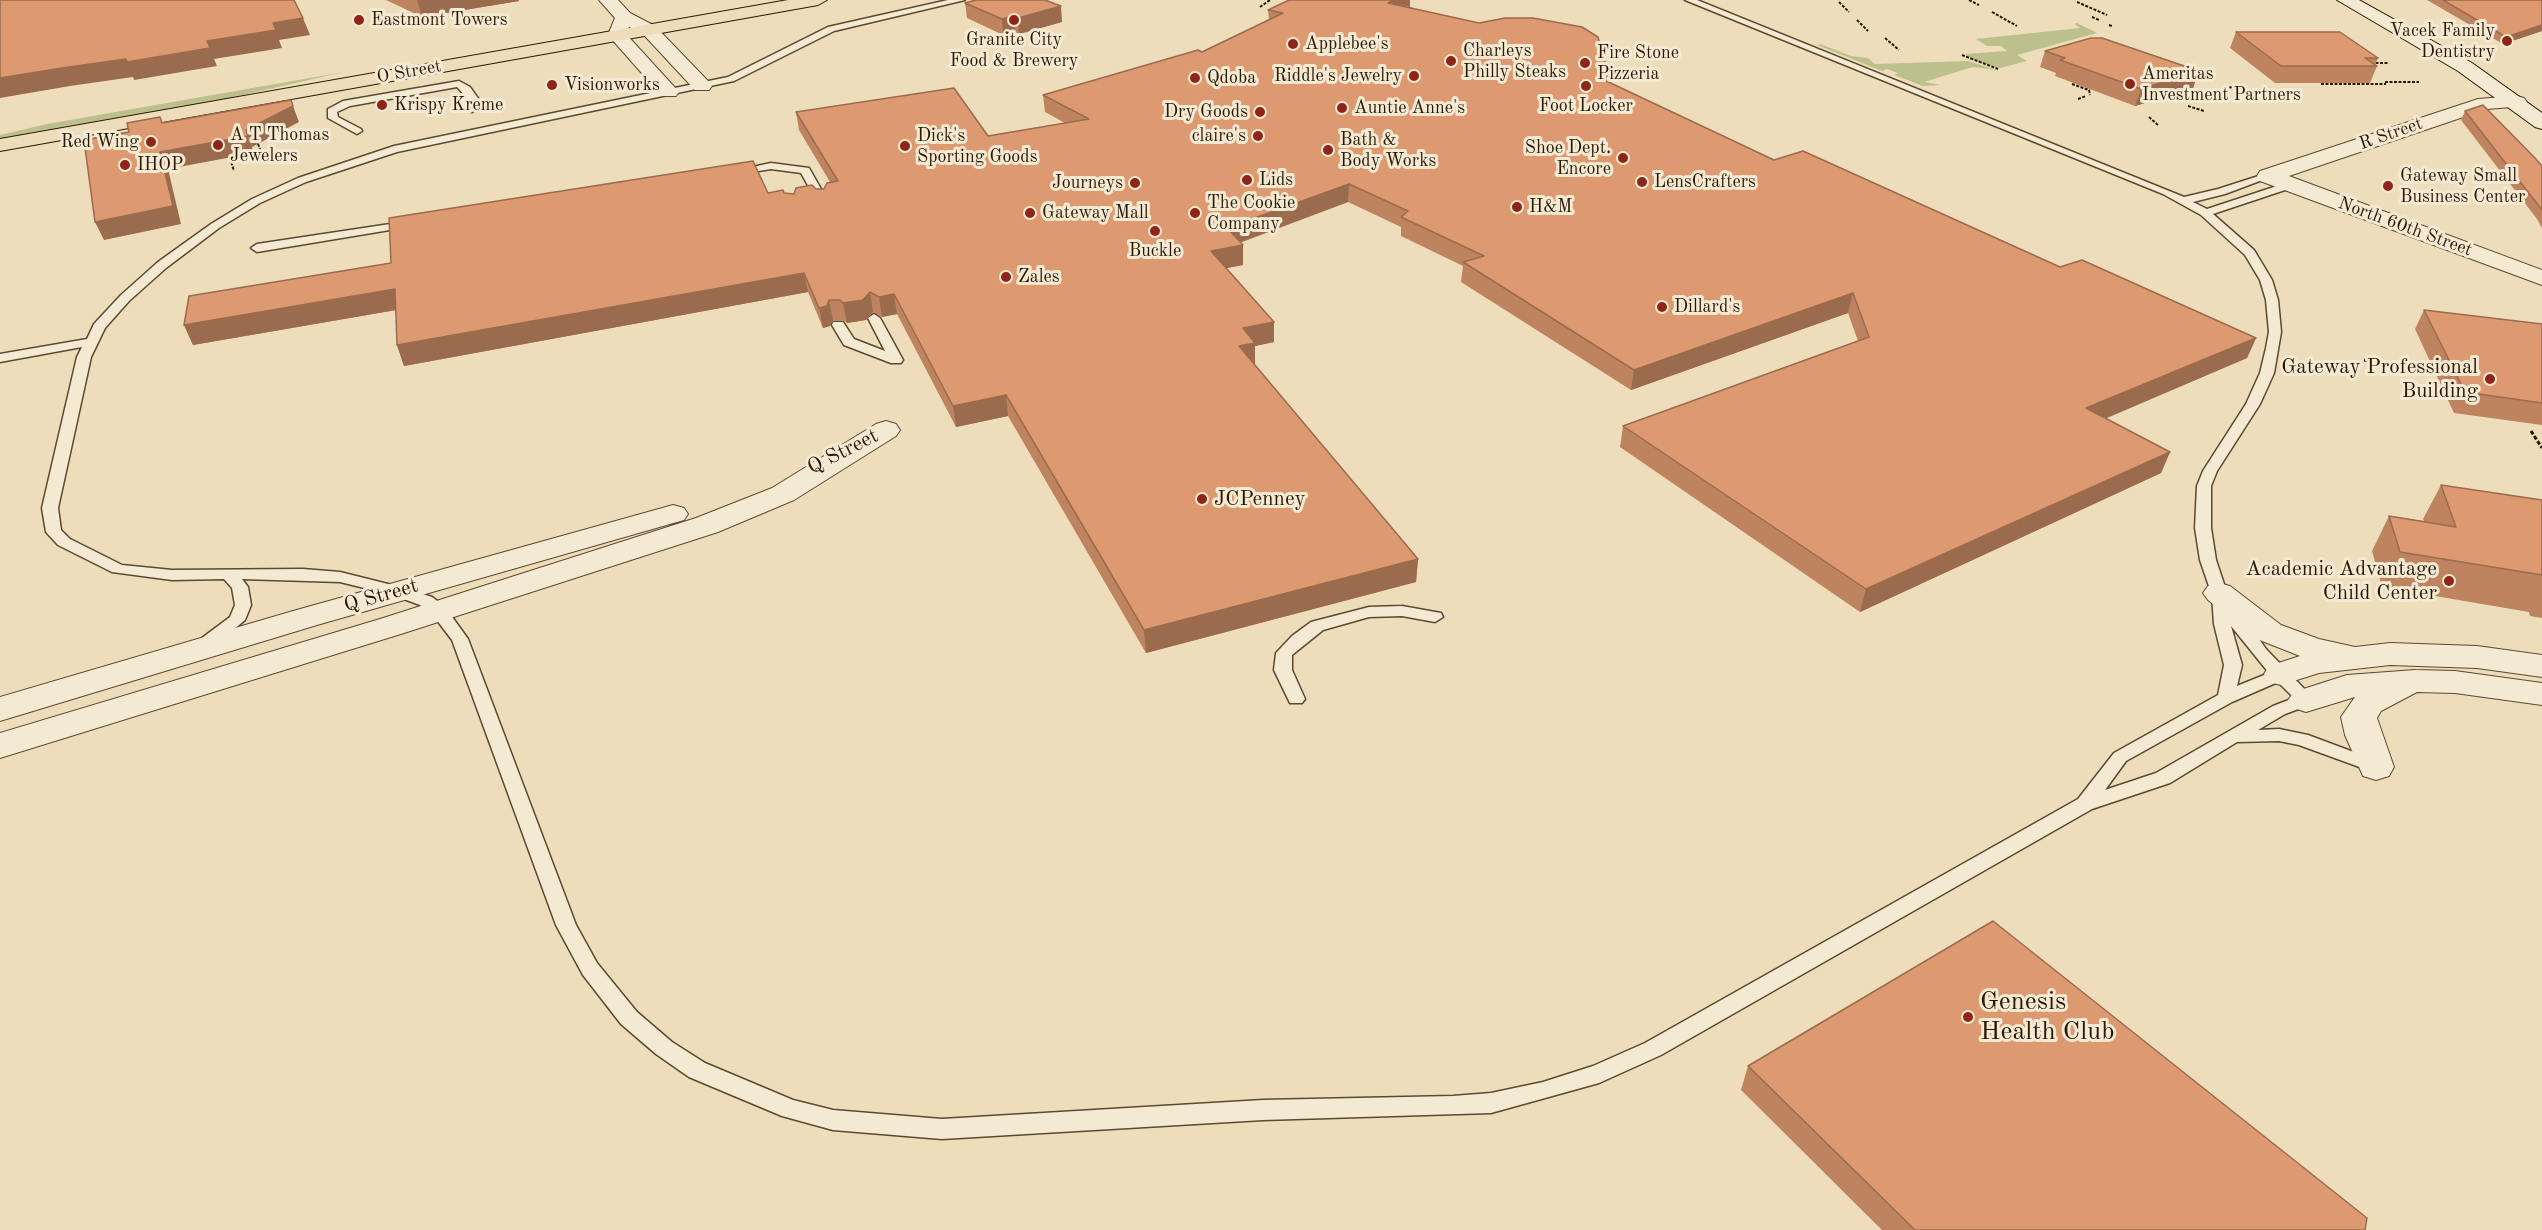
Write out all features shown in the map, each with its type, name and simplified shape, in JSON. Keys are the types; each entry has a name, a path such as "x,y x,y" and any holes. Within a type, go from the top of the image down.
{"main road":[{"name":"O Street","path":"0,145 620,26 724,0"},
{"name":"O Street","path":"46,118 620,26 649,30 818,0"}],"street":[{"path":"608,0 620,26 669,92"},
{"path":"2346,0 2526,98 2542,123"},
{"path":"649,30 702,86"},
{"name":"R Street","path":"2287,178 2500,114 2526,98"},
{"name":"North 60th Street","path":"2287,178 2542,266"},
{"name":"North 60th Street","path":"2287,178 2542,278"},
{"name":"Q Street","path":"0,709 398,591 753,491 818,467 886,430 783,494 670,538 0,746"},
{"path":"2219,593 2249,618 2289,641 2313,649 2374,655 2436,654 2542,666"},
{"path":"2281,674 2316,663 2374,655"},
{"path":"2306,700 2347,686 2415,681 2455,682 2542,694"},
{"path":"2376,767 2363,735 2359,717 2369,703 2415,681"}],"lane":[{"path":"961,0 837,27 802,41 746,73 702,86 432,140 358,160 303,180 256,201 192,242 125,298 99,327 90,342 78,379 52,490 50,520 54,532 78,551 118,569 142,573 230,576 303,574 340,577 398,591 426,601 439,611 460,639 566,925 590,969 622,1010 664,1048 697,1070 737,1089 790,1110 833,1120 881,1126 988,1127 1263,1110 1454,1106 1491,1103 1543,1091 1599,1074 1662,1044 2085,804 2163,778 2279,710 2306,700 2237,623 2219,593 2208,560 2203,528 2204,486 2214,462 2253,404 2267,373 2275,332 2272,300 2266,280 2250,253 2205,213 2184,200 1689,0"},
{"path":"357,131 333,118 332,111 347,103 459,84 467,89 475,101 476,105 468,110"},
{"path":"726,173 771,166 805,170 807,184 823,203"},
{"path":"2184,200 2287,178"},
{"path":"2205,213 2229,207 2287,178"},
{"path":"257,248 419,222"},
{"path":"838,325 849,342 896,360 874,318"},
{"path":"0,358 90,342"},
{"path":"188,652 224,632 237,620 243,605 243,596 230,576"},
{"path":"2219,593 2222,624 2233,665 2226,698"},
{"path":"1296,699 1283,670 1284,653 1317,626 1369,612 1402,612 1435,617"},
{"path":"2085,804 2120,757 2226,698 2281,674"},
{"path":"2233,738 2271,735 2302,739 2376,767"}],"path":[{"path":"1260,7 1270,0"},
{"path":"1969,0 1979,5"},
{"path":"1839,2 1849,12"},
{"path":"2077,2 2107,15"},
{"path":"1992,12 2017,26"},
{"path":"2092,17 2099,20"},
{"path":"1857,20 1868,31"},
{"path":"1885,38 1899,50"},
{"path":"1962,55 1998,69"},
{"path":"2364,63 2389,63"},
{"path":"2321,84 2419,82"},
{"path":"2072,84 2089,90 2090,95"},
{"path":"2225,90 2232,87"},
{"path":"2078,99 2086,96"},
{"path":"2188,106 2204,111"},
{"path":"2149,117 2158,125"},
{"path":"258,144 261,152"},
{"path":"230,158 234,171"},
{"path":"2364,360 2411,367"},
{"path":"2531,431 2542,448"}],"green space":[{"path":"2077,23 2097,33 2017,55 2027,61 2000,68 1972,60 1965,54 2007,51 2001,46 1987,46 1976,39 2080,28 2074,24"},
{"path":"1820,44 1851,56 1868,58 1875,64 1968,61 1996,70 1973,67 1924,82 1941,85 1923,86 1894,75 1898,73 1887,69 1882,71 1817,45"},
{"path":"344,72 225,99 0,139 0,135 47,124"}],"building":[{"path":"0,0 294,0 303,18 273,23 276,30 207,41 210,48 127,62 126,59 0,78"},
{"path":"976,0 1045,0 1061,6 1018,18 1013,16 1002,19 965,3"},
{"path":"1289,0 1394,0 1388,3 1479,23 1505,18 1533,18 1582,27 1598,37 1609,76 1600,78 1774,160 1803,151 2060,267 2082,260 2256,338 2086,408 2170,452 1866,589 1623,426 1869,337 1853,293 1634,370 1463,262 1484,256 1401,217 1408,211 1349,184 1227,228 1243,245 1211,251 1274,322 1243,328 1255,343 1239,346 1418,559 1144,630 1006,395 953,406 894,294 879,297 870,292 863,300 843,303 840,300 829,300 827,306 819,308 804,273 397,345 395,289 184,325 189,296 391,263 389,218 753,161 768,193 783,190 784,193 794,194 796,188 812,185 816,189 824,189 827,183 838,181 796,112 954,88 988,136 1089,119 1043,95 1198,50 1202,52 1283,13 1268,10"},
{"path":"2443,0 2542,0 2542,25 2506,37"},
{"path":"2236,32 2340,32 2378,58 2365,58 2377,66 2281,66"},
{"path":"2091,38 2102,38 2199,71 2141,89 2060,60 2065,58 2045,51"},
{"path":"291,100 293,106 246,130 248,136 160,152 173,206 95,222 84,140 129,132 127,123 160,117 162,123"},
{"path":"2483,105 2542,166 2542,210 2465,111"},
{"name":"Gateway Professional Building","path":"2424,310 2542,324 2542,403 2465,392"},
{"path":"2441,485 2542,500 2542,575 2400,552 2389,516 2456,527"},
{"name":"Genesis Health Club","path":"1993,921 2367,1218 2365,1230 1915,1230 1748,1066"}],"place":[{"name":"Eastmont Towers","path":"359,20"},
{"name":"Granite City Food & Brewery","path":"1014,20"},
{"name":"Vacek Family Dentistry","path":"2507,41"},
{"name":"Applebee's","path":"1293,44"},
{"name":"Charleys Philly Steaks","path":"1451,61"},
{"name":"Fire Stone Pizzeria","path":"1585,63"},
{"name":"Riddle's Jewelry","path":"1414,76"},
{"name":"Qdoba","path":"1195,78"},
{"name":"Ameritas Investment Partners","path":"2130,84"},
{"name":"Visionworks","path":"552,85"},
{"name":"Foot Locker","path":"1586,86"},
{"name":"Krispy Kreme","path":"382,105"},
{"name":"Auntie Anne's","path":"1342,108"},
{"name":"Dry Goods","path":"1260,112"},
{"name":"claire's","path":"1258,136"},
{"name":"Red Wing","path":"151,142"},
{"name":"A T Thomas Jewelers","path":"218,145"},
{"name":"Dick's Sporting Goods","path":"905,146"},
{"name":"Bath & Body Works","path":"1328,150"},
{"name":"Shoe Dept. Encore","path":"1623,158"},
{"name":"IHOP","path":"125,165"},
{"name":"Lids","path":"1247,180"},
{"name":"LensCrafters","path":"1642,182"},
{"name":"Journeys","path":"1135,183"},
{"name":"Gateway Small Business Center","path":"2388,186"},
{"name":"H&M","path":"1517,207"},
{"name":"Gateway Mall","path":"1030,213"},
{"name":"The Cookie Company","path":"1195,213"},
{"name":"Buckle","path":"1155,231"},
{"name":"Zales","path":"1006,277"},
{"name":"Dillard's","path":"1662,307"},
{"name":"Gateway Professional Building","path":"2490,379"},
{"name":"JCPenney","path":"1202,499"},
{"name":"Academic Advantage Child Center","path":"2449,581"},
{"name":"Genesis Health Club","path":"1968,1017"}]}
